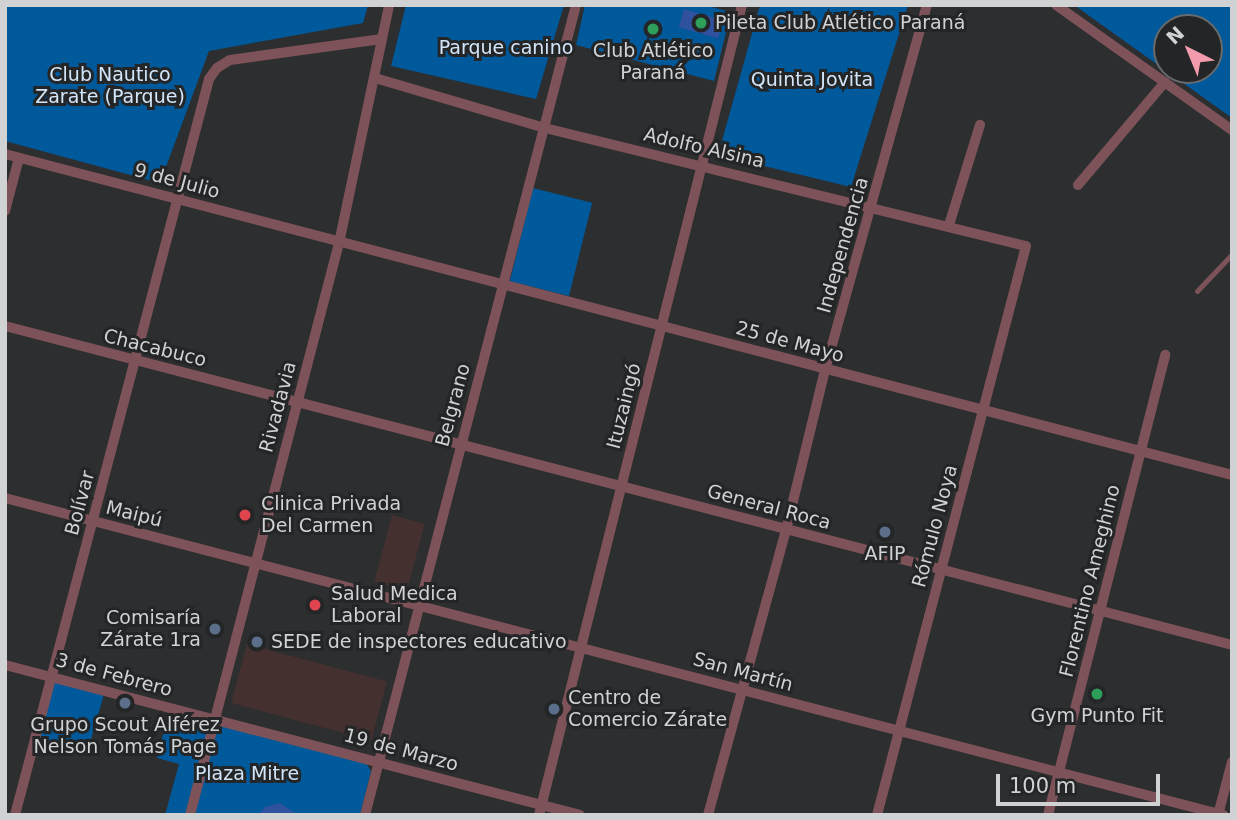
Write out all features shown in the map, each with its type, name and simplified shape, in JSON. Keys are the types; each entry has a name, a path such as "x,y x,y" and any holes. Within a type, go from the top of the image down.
{"street":[{"name":"Rivadavia","path":"190,815 339,243 376,78 389,5"},
{"name":"Belgrano","path":"365,815 576,5"},
{"name":"Ituzaingó","path":"540,810 555,769 581,648 741,5"},
{"name":"Independencia","path":"708,815 786,530 825,370 927,5"},
{"path":"1056,5 1153,74"},
{"name":"Bolívar","path":"15,815 209,79 217,68 230,60 382,38"},
{"name":"Adolfo Alsina","path":"376,78 545,128 873,206 1026,246"},
{"path":"1078,186 1163,84"},
{"path":"1168,84 1232,130"},
{"path":"949,225 980,125"},
{"name":"9 de Julio","path":"5,154 339,243"},
{"path":"5,211 19,158"},
{"name":"25 de Mayo","path":"339,243 825,370 984,408 1232,475"},
{"name":"Rómulo Noya","path":"877,815 1026,246"},
{"name":"Chacabuco","path":"5,326 297,402"},
{"name":"Florentino Ameghino","path":"1048,815 1165,355"},
{"name":"General Roca","path":"297,402 1232,645"},
{"name":"Maipú","path":"5,498 255,563"},
{"name":"San Martín","path":"255,563 1220,814"},
{"name":"3 de Febrero","path":"5,665 213,720"},
{"name":"19 de Marzo","path":"213,720 378,761 540,810 576,811"},
{"path":"1220,814 1232,762"}],"lane":[{"path":"1197,291 1232,254"}],"shaded area":[{"name":"Pileta Club Atlético Paraná","path":"684,9 723,20 718,39 679,27"},
{"path":"392,515 425,524 407,590 374,582"},
{"path":"247,644 387,682 371,740 231,703"},
{"path":"280,803 298,815 259,815 265,807"}],"green space":[{"name":"Club Nautico Zarate (Parque)","path":"5,5 368,5 363,23 209,51 160,183 5,141"},
{"name":"Parque canino","path":"406,5 564,5 536,99 391,66"},
{"name":"Club Atlético Paraná","path":"585,5 703,5 731,12 714,81 576,45"},
{"name":"Quinta Jovita","path":"760,5 908,5 851,187 718,155"},
{"path":"1074,5 1232,5 1232,118 1184,84 1223,84 1223,14 1153,14 1153,62"},
{"path":"533,188 592,203 569,296 510,281"},
{"path":"55,680 104,694 87,754 38,740"},
{"path":"168,716 210,722 186,815 165,815 179,764 157,758"},
{"name":"Plaza Mitre","path":"225,726 366,763 371,771 360,815 194,815 215,730"}],"place":[{"name":"Pileta Club Atlético Paraná","path":"701,23"},
{"name":"Club Atlético Paraná","path":"653,29"},
{"name":"Clinica Privada Del Carmen","path":"245,515"},
{"name":"AFIP","path":"885,532"},
{"name":"Salud Medica Laboral","path":"315,605"},
{"name":"Comisaría Zárate 1ra","path":"215,629"},
{"name":"SEDE de inspectores educativo","path":"257,642"},
{"name":"Gym Punto Fit","path":"1097,694"},
{"name":"Grupo Scout Alférez Nelson Tomás Page","path":"125,703"},
{"name":"Centro de Comercio Zárate","path":"554,709"}]}
